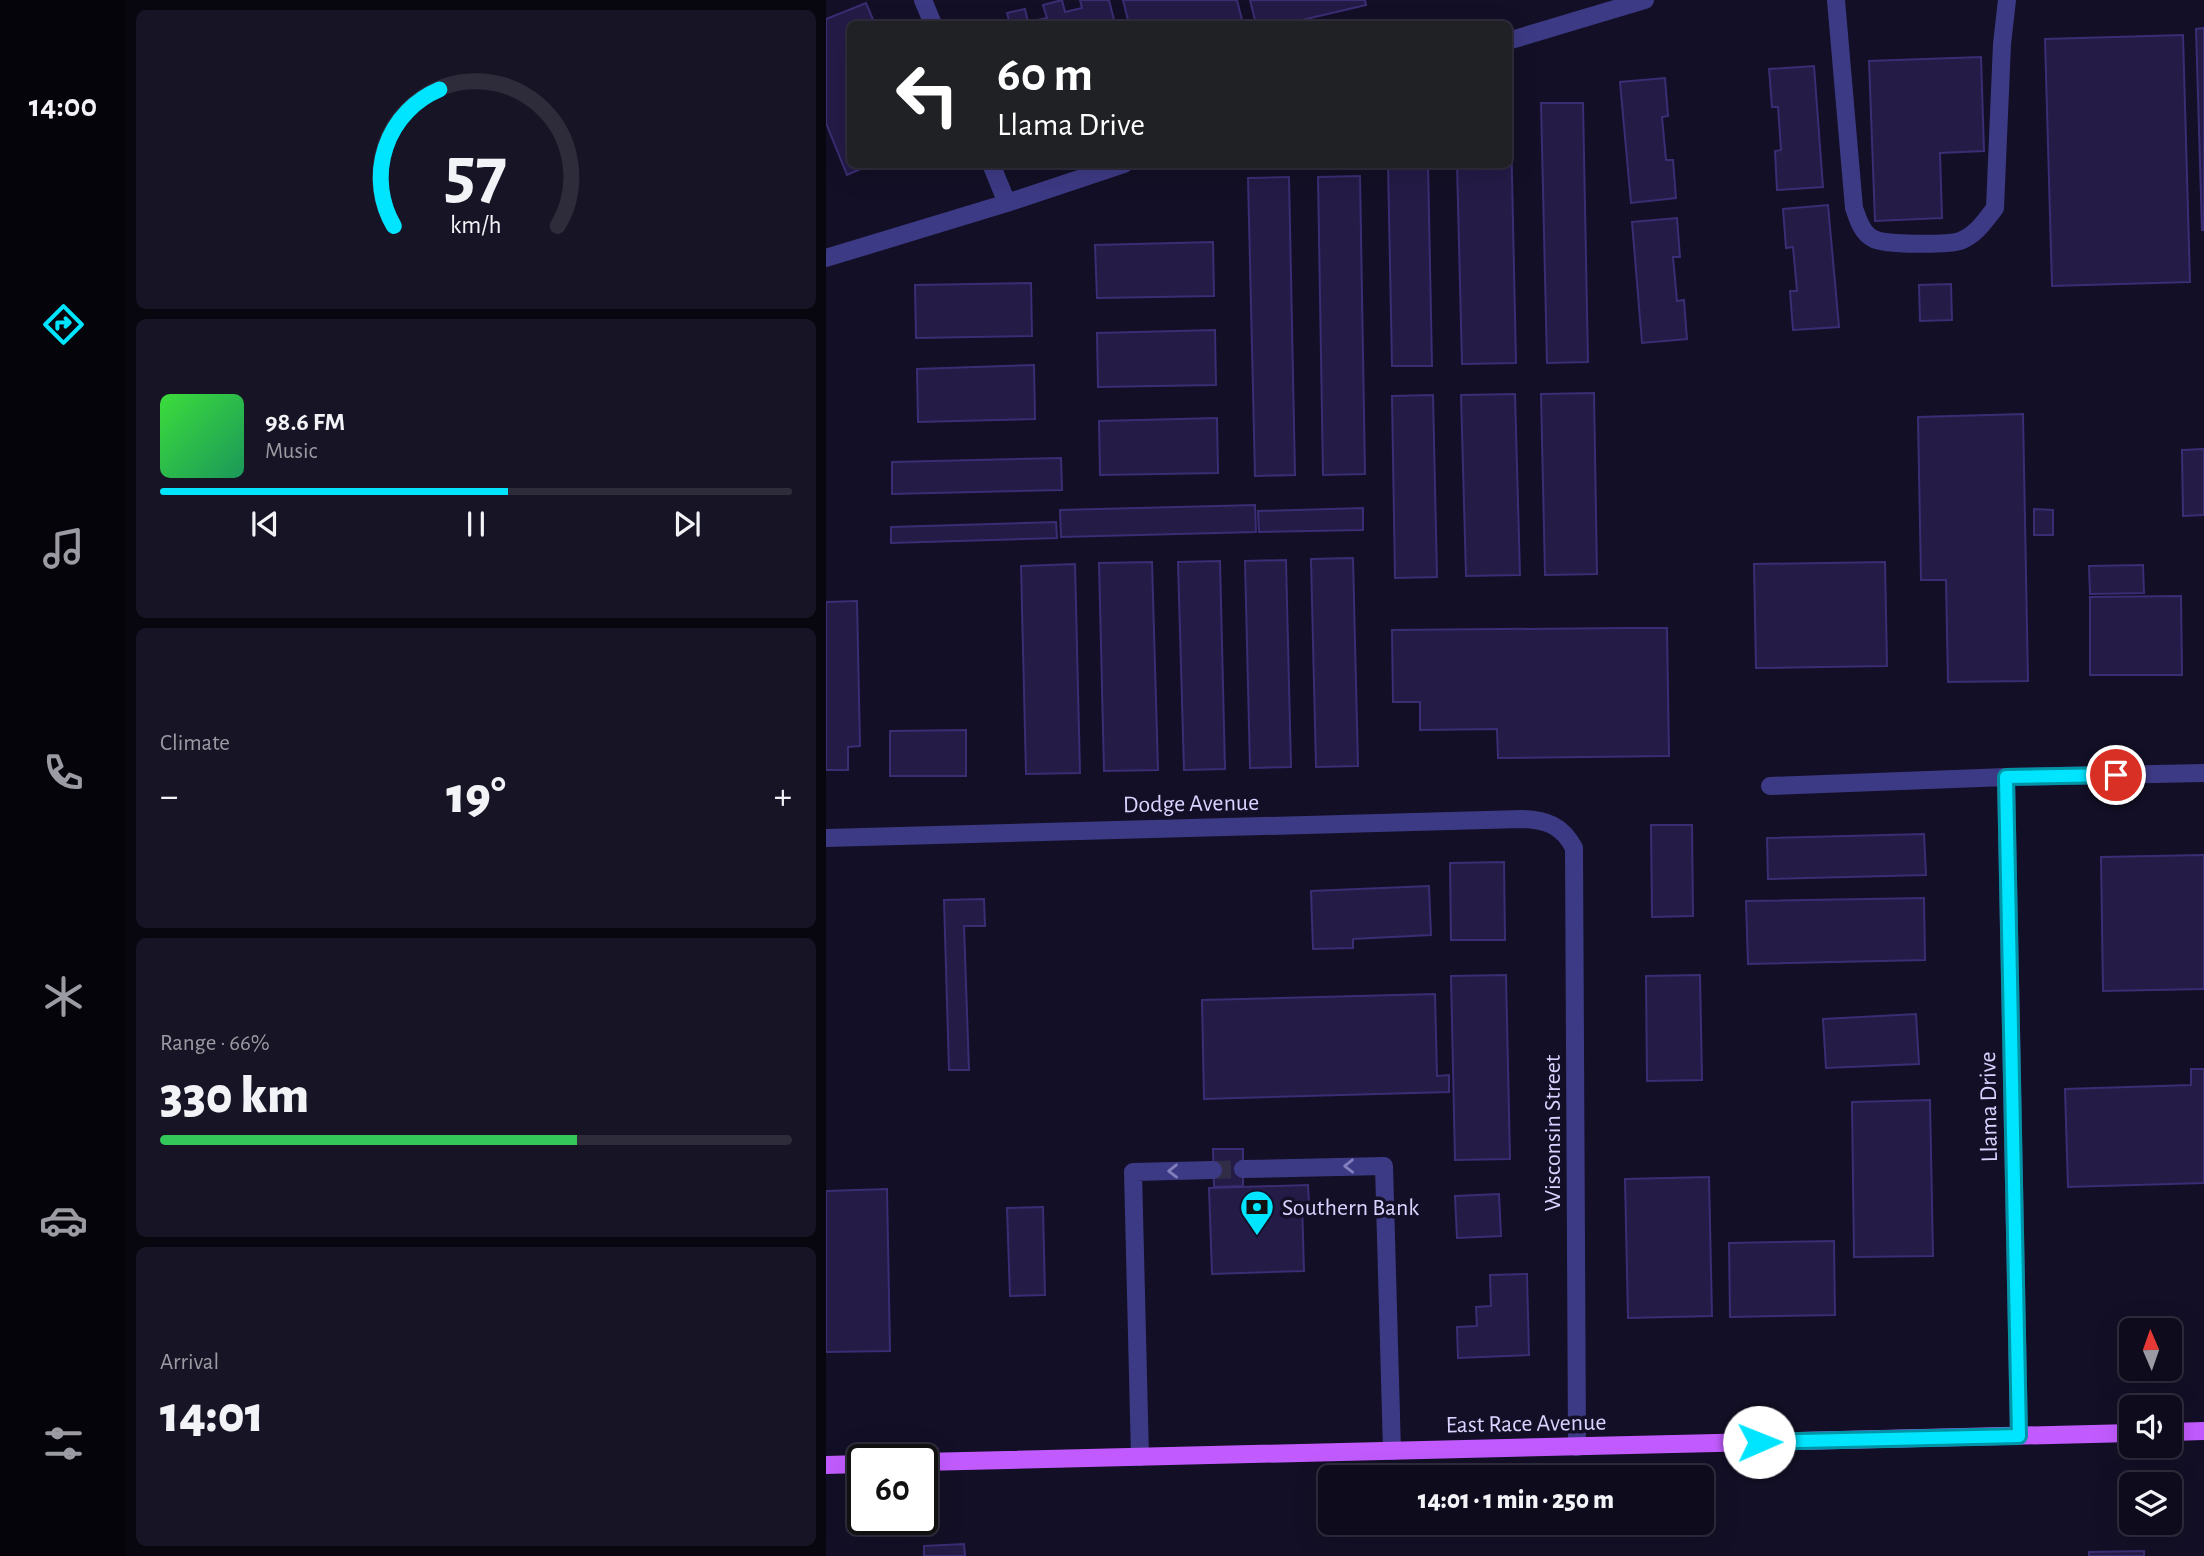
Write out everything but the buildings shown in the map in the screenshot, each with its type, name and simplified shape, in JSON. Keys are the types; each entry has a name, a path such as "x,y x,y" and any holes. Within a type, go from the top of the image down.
{"main road":[{"path":"2182,1432 2204,1432"},
{"name":"East Race Avenue","path":"938,1462 2119,1433"},
{"path":"826,1465 847,1464"}],"street":[{"path":"923,0 932,21"},
{"path":"1512,40 1645,0"},
{"path":"1836,0 1854,208 1861,227 1873,239 1893,244 1959,241 1978,230 1994,208 2002,44 2007,0"},
{"path":"993,168 1007,204"},
{"path":"826,258 1007,204 1112,168"},
{"path":"1770,786 2204,773"},
{"name":"Llama Drive","path":"2006,777 2019,1436"},
{"name":"Dodge Avenue","path":"826,838 1522,819 1541,820 1556,826"},
{"name":"Wisconsin Street","path":"1556,826 1568,836 1574,848 1577,1447"},
{"path":"1243,1169 1384,1166 1392,1451"},
{"path":"1140,1457 1133,1172 1213,1170"}],"tunnel":[{"path":"1213,1170 1243,1169"}],"place":[{"name":"Southern Bank","path":"1257,1237"}],"route":[{"path":"1759,1442 2019,1436 2006,777 2116,775"}]}
